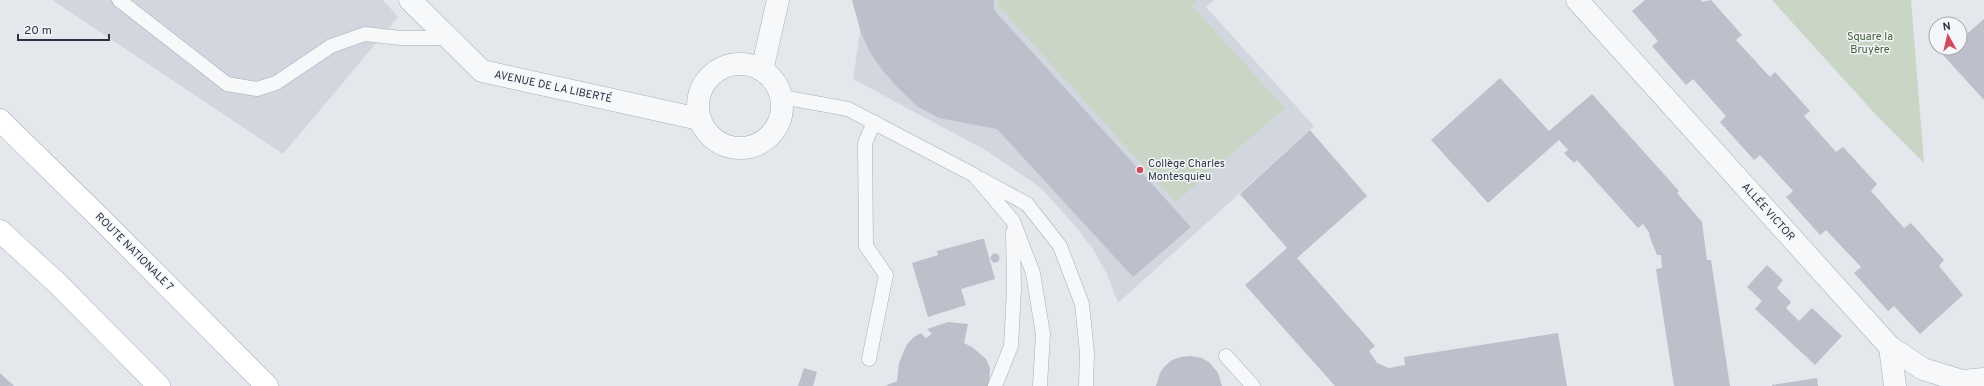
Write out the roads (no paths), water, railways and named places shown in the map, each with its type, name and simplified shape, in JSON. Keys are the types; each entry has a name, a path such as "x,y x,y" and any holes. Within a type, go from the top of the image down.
{"main road":[{"name":"ROUTE NATIONALE 7","path":"0,120 267,386"},
{"path":"0,231 56,282 159,386"}],"street":[{"name":"AVENUE DE LA LIBERTÉ","path":"410,0 482,71 699,119"},
{"path":"762,70 778,0"},
{"name":"ALLÉE VICTOR","path":"1577,0 1890,347 1923,369 1962,381 1984,380"},
{"path":"746,64 762,70 775,81 782,97 783,114 777,129 766,141 751,148 735,149 719,144 707,133 699,119 697,102 702,86 714,72 729,65 746,64"},
{"path":"1890,347 1895,386"}],"lane":[{"path":"119,0 228,84 257,89 276,83 331,46 365,34 401,38 448,38"},
{"path":"782,97 848,109 1027,204 1060,246 1082,304 1087,354 1086,386"},
{"path":"869,359 886,275 866,246 865,142 874,122"},
{"path":"974,175 1013,222 1033,273 1043,334 1040,386"},
{"path":"995,386 1010,346 1014,289 1013,222"},
{"path":"1226,356 1253,386"}],"place":[{"name":"Collège Charles Montesquieu","path":"1140,170"}],"park label":[{"name":"Square la Bruyère","path":"1870,43"}]}
